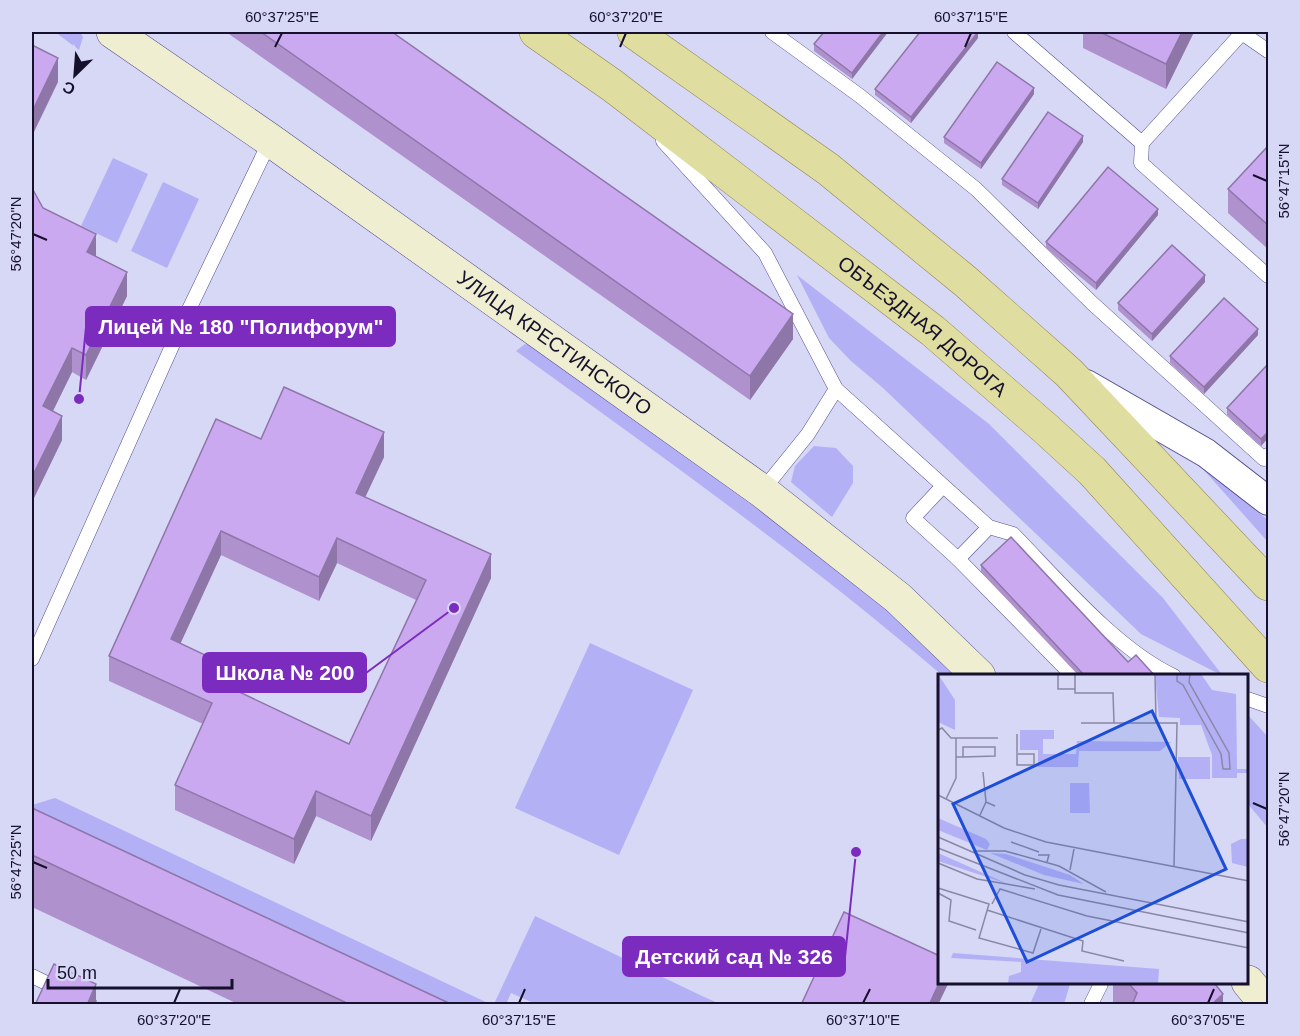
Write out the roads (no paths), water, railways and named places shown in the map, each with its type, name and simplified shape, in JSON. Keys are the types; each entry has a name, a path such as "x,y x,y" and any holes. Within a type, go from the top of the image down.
{"main road":[{"name":"ОБЪЕЗДНАЯ ДОРОГА","path":"536,32 613,86 933,331 1046,428 1092,471 1269,666"},
{"path":"634,32 828,169 965,281 1069,373 1269,584"}],"street":[{"name":"УЛИЦА КРЕСТИНСКОГО","path":"113,32 270,140 762,491 898,598 977,674"},
{"path":"1069,373 1206,453 1269,501"},
{"path":"1249,983 1266,1005"}],"lane":[{"path":"772,32 860,96 976,189 1092,303 1264,459 1269,455"},
{"path":"1014,32 1142,143"},
{"path":"1269,51 1242,33 1142,143 1141,163 1269,276"},
{"path":"613,86 765,254 836,389 989,527 1013,534 1120,640 1170,674"},
{"path":"32,659 181,326 270,140"},
{"path":"762,491 808,434 836,389"},
{"path":"943,486 913,518 958,559 1071,674"},
{"path":"958,559 989,527"},
{"path":"1249,699 1269,706"},
{"path":"32,976 90,1005"},
{"path":"1091,1005 1101,985"}],"place":[{"name":"Лицей № 180 \"Полифорум\"","path":"79,399"},
{"name":"Школа № 200","path":"454,608"},
{"name":"Детский сад № 326","path":"856,852"}]}
